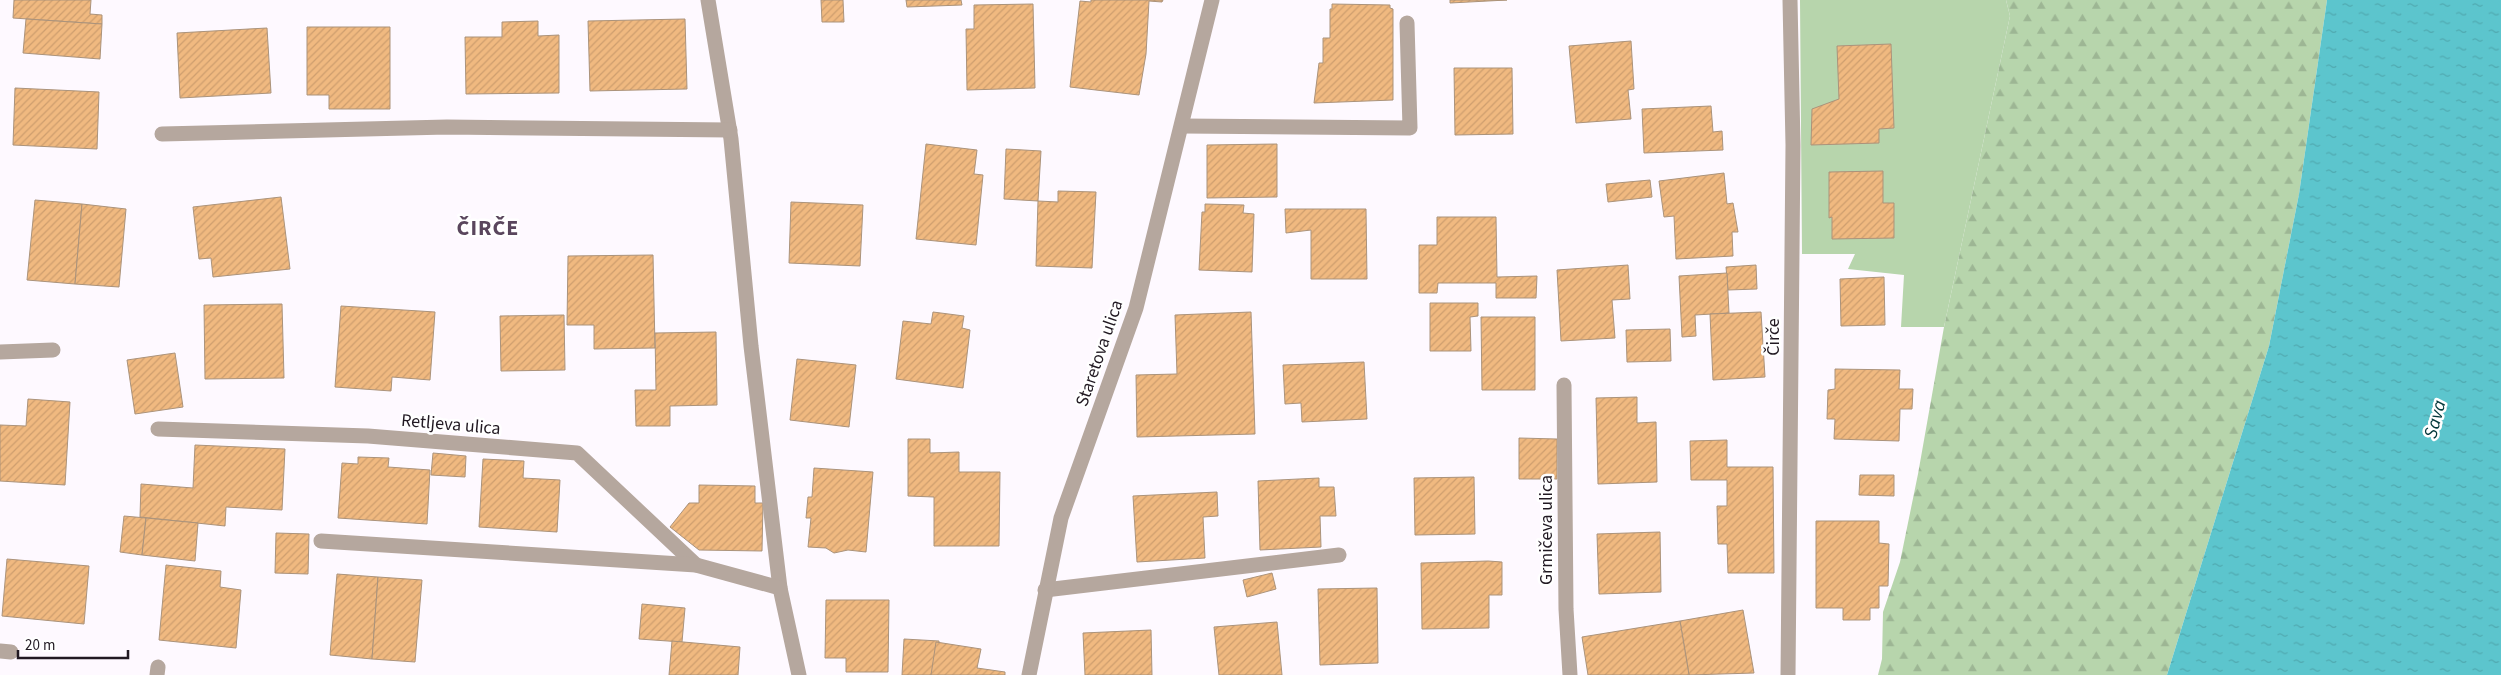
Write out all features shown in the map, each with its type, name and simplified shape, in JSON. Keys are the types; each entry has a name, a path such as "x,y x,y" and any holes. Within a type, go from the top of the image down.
{"street":[{"path":"708,0 730,130 751,346 780,588 799,675"},
{"name":"Staretova ulica","path":"1029,675 1061,518 1136,308 1212,0"},
{"name":"Čirče","path":"1788,675 1793,145 1790,0"},
{"path":"1182,126 1410,128 1407,23"},
{"path":"162,134 446,128 730,130"},
{"path":"0,352 53,350"},
{"name":"Grmičeva ulica","path":"1564,386 1566,610 1570,675"},
{"name":"Retljeva ulica","path":"158,429 368,436 577,453 696,565"},
{"name":"Retljeva ulica","path":"321,541 696,565 780,588"},
{"path":"1045,590 1340,555"}],"green space":[{"path":"1800,0 2006,0 2010,16 1944,327 1901,327 1904,275 1848,269 1855,254 1802,254"},
{"path":"2006,0 2327,0 2299,194 2269,346 2167,675 1878,675 1882,659 1883,612 1900,562 1944,327 2010,16"}],"water":[{"name":"Sava","path":"2327,0 2501,0 2501,675 2167,675 2269,346 2299,194"}],"building":[{"path":"14,0 91,0 90,14 102,15 102,24 13,18"},
{"path":"821,0 843,0 844,22 822,22"},
{"path":"906,0 961,0 962,5 907,7"},
{"path":"1091,0 1163,0 1162,2 1149,1 1146,54 1139,95 1070,87 1080,1 1091,2"},
{"path":"1450,0 1507,0 1450,3"},
{"path":"1033,4 1035,88 967,90 966,29 974,29 974,5"},
{"path":"1332,4 1390,5 1390,8 1393,9 1393,100 1314,103 1319,63 1323,63 1323,38 1330,38 1330,9 1332,9"},
{"path":"26,19 102,24 100,59 23,53"},
{"path":"685,19 687,89 590,91 588,21"},
{"path":"538,21 538,36 559,35 559,93 466,94 465,37 502,37 502,22"},
{"path":"307,27 390,27 390,109 329,109 329,95 307,95"},
{"path":"267,28 271,93 180,98 177,33"},
{"path":"1631,41 1634,89 1628,90 1631,119 1576,123 1569,46"},
{"path":"1891,44 1894,128 1879,129 1879,143 1811,145 1812,109 1839,99 1837,46"},
{"path":"1454,68 1512,68 1513,134 1455,135"},
{"path":"15,88 99,92 97,149 13,145"},
{"path":"1711,106 1713,132 1722,131 1723,150 1644,153 1642,109"},
{"path":"926,144 977,150 974,174 983,175 976,245 916,239"},
{"path":"1277,144 1277,197 1207,198 1207,145"},
{"path":"1006,149 1041,151 1038,201 1004,199"},
{"path":"1883,171 1883,203 1894,203 1894,238 1832,239 1832,217 1829,218 1829,172"},
{"path":"1724,173 1727,204 1733,203 1738,232 1732,232 1733,256 1676,259 1674,216 1664,217 1659,181"},
{"path":"1650,180 1652,197 1608,202 1606,184"},
{"path":"1058,191 1096,192 1092,268 1036,266 1038,201 1058,202"},
{"path":"281,197 290,269 213,277 211,258 199,259 193,207"},
{"path":"35,200 82,204 75,284 27,280"},
{"path":"791,202 863,205 860,266 789,263"},
{"path":"82,204 126,209 119,287 75,284"},
{"path":"1205,204 1244,205 1243,213 1254,214 1252,272 1199,270 1202,212 1205,212"},
{"path":"1285,209 1366,209 1367,279 1311,279 1311,230 1286,233"},
{"path":"1437,217 1496,217 1497,277 1537,276 1536,298 1496,298 1496,283 1438,283 1437,293 1419,293 1419,245 1437,245"},
{"path":"653,255 655,348 594,349 594,325 567,325 568,256"},
{"path":"1628,265 1630,299 1612,300 1615,338 1561,341 1557,270"},
{"path":"1756,265 1757,289 1728,290 1726,267"},
{"path":"1727,273 1729,313 1695,315 1696,336 1682,337 1679,276"},
{"path":"1884,277 1885,325 1841,326 1840,279"},
{"path":"1430,303 1478,303 1478,316 1470,317 1471,351 1430,351"},
{"path":"282,304 284,378 205,379 204,305"},
{"path":"341,306 435,312 430,380 392,377 391,391 335,387"},
{"path":"933,312 964,316 962,328 970,330 963,388 896,379 903,321 931,324"},
{"path":"1251,312 1255,434 1137,437 1136,375 1177,374 1175,315"},
{"path":"1761,312 1765,377 1713,380 1710,314"},
{"path":"564,315 565,370 501,371 500,316"},
{"path":"1481,317 1535,317 1535,390 1482,390"},
{"path":"1670,329 1671,361 1627,362 1626,330"},
{"path":"716,332 717,405 670,406 670,426 636,426 635,390 656,390 655,333"},
{"path":"175,353 183,407 135,414 127,360"},
{"path":"797,359 856,365 849,427 790,420"},
{"path":"1364,362 1367,419 1302,422 1301,403 1285,404 1283,365"},
{"path":"1835,369 1900,370 1899,389 1913,389 1912,409 1900,409 1899,441 1834,439 1835,419 1827,419 1828,390 1835,389"},
{"path":"1637,397 1637,423 1656,422 1657,482 1598,484 1596,398"},
{"path":"28,399 70,402 65,485 0,481 0,425 26,426"},
{"path":"1519,438 1557,439 1557,479 1519,479"},
{"path":"908,439 930,439 930,453 959,452 959,472 1000,472 999,546 934,546 934,497 908,496"},
{"path":"1727,440 1727,467 1773,467 1774,573 1728,573 1727,544 1718,544 1717,506 1727,506 1727,480 1691,480 1690,441"},
{"path":"195,445 285,449 282,510 226,507 225,526 140,517 141,484 193,488"},
{"path":"433,453 466,456 465,477 431,475"},
{"path":"358,457 389,458 388,467 430,470 427,524 338,518 342,463 358,464"},
{"path":"483,459 524,461 523,478 560,480 557,532 479,527"},
{"path":"814,468 873,472 866,552 848,550 834,553 826,548 808,547 811,518 806,518 808,497 812,497"},
{"path":"1860,475 1894,475 1894,496 1859,495"},
{"path":"1474,477 1475,534 1415,535 1414,478"},
{"path":"1319,478 1319,487 1334,487 1336,516 1320,516 1321,547 1260,550 1258,481"},
{"path":"699,485 755,486 755,503 763,503 762,551 699,550 670,527 689,503 699,503"},
{"path":"1217,492 1218,516 1203,517 1205,558 1137,562 1133,496"},
{"path":"124,516 146,518 142,555 120,552"},
{"path":"146,518 198,523 195,561 142,555"},
{"path":"1816,521 1879,521 1879,543 1889,544 1888,586 1879,586 1879,608 1870,608 1870,620 1843,620 1843,608 1816,608"},
{"path":"1660,532 1661,592 1599,594 1597,534"},
{"path":"276,533 309,534 308,574 275,573"},
{"path":"7,559 89,566 84,624 2,616"},
{"path":"1502,562 1502,595 1489,595 1489,628 1422,629 1421,563"},
{"path":"166,565 221,571 220,587 241,590 236,648 159,640"},
{"path":"1272,573 1276,589 1247,597 1243,580"},
{"path":"337,574 378,577 372,659 330,655"},
{"path":"378,577 422,580 415,662 372,659"},
{"path":"1377,588 1378,663 1320,665 1318,589"},
{"path":"826,600 889,600 888,672 846,672 846,658 825,658"},
{"path":"642,604 685,608 682,642 639,639"},
{"path":"1743,610 1754,673 1689,675 1680,621"},
{"path":"1680,621 1689,675 1588,675 1582,637"},
{"path":"1277,622 1282,675 1219,675 1214,627"},
{"path":"1151,630 1152,675 1085,675 1083,633"},
{"path":"904,639 939,641 937,675 902,675"},
{"path":"672,641 740,647 738,675 669,675"},
{"path":"936,642 981,649 977,668 1005,672 1005,675 931,675"}],"district":[{"name":"ČIRČE","path":"488,227"}]}
